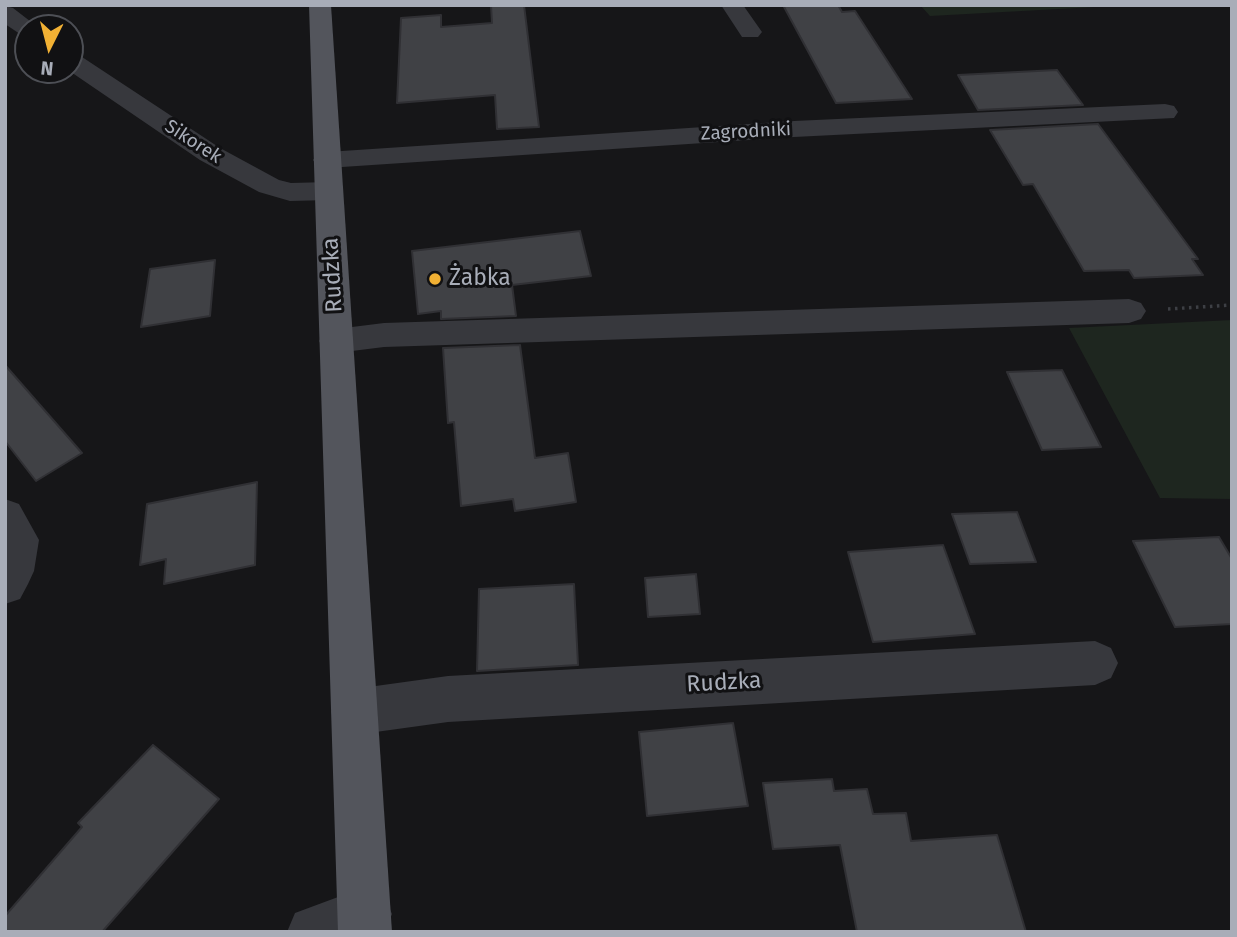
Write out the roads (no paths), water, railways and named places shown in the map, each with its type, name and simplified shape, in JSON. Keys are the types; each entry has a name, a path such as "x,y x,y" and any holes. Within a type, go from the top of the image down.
{"main road":[{"name":"Rudzka","path":"320,5 365,923"}],"street":[{"path":"732,5 750,32"},
{"name":"Sikorek","path":"84,69 210,154 269,186 290,192 328,175"},
{"name":"Zagrodniki","path":"328,175 794,129 1165,111"},
{"path":"336,341 397,334 1129,311"},
{"path":"5,516 19,540 18,552 5,585"},
{"name":"Rudzka","path":"354,712 449,699 1095,663"},
{"path":"314,932 365,923"}],"place":[{"name":"Żabka","path":"435,279"}]}
